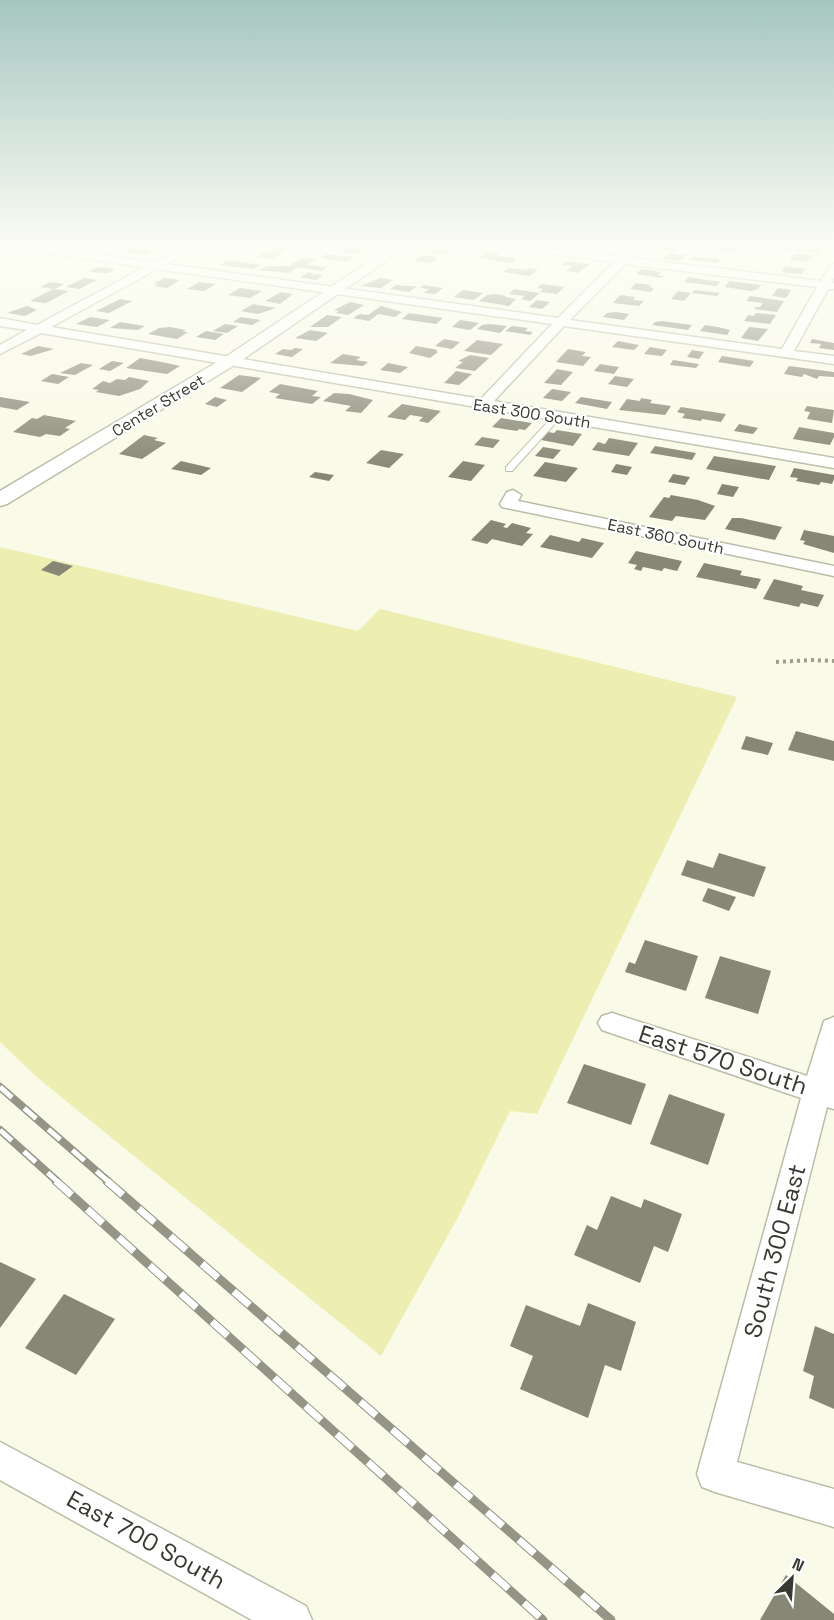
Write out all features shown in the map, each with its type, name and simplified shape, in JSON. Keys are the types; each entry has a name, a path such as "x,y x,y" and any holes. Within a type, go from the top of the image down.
{"street":[{"path":"0,350 55,321"},
{"name":"Center Street","path":"0,500 230,361 289,321"},
{"path":"551,321 834,360"},
{"path":"786,354 807,321"},
{"name":"East 300 South","path":"0,322 834,463"},
{"path":"483,405 561,322"},
{"name":"East 360 South","path":"513,495 508,504 834,571"},
{"name":"East 570 South","path":"612,1023 826,1094"},
{"name":"South 300 East","path":"834,1028 826,1094 715,1474 834,1508"},
{"name":"East 700 South","path":"0,1460 292,1620"}],"lane":[{"path":"509,469 557,417"}],"path":[{"path":"776,662 802,662 820,658 834,661"}],"green space":[{"path":"0,547 358,631 380,609 737,697 537,1114 510,1111 458,1217 381,1356 39,1079 0,1042"}],"building":[{"path":"83,321 109,321 97,327 76,324"},
{"path":"235,321 260,321 252,325 233,322"},
{"path":"319,321 337,321 328,327 310,327"},
{"path":"413,321 440,321 436,324"},
{"path":"459,321 479,323 470,330 452,327"},
{"path":"662,321 692,325 688,330 652,325"},
{"path":"744,321 772,321 770,324"},
{"path":"120,322 145,326 138,330 110,328"},
{"path":"225,324 238,326 227,333 213,331"},
{"path":"482,325 507,326 500,333 477,329"},
{"path":"705,325 730,330 727,335 700,331"},
{"path":"512,326 528,328 525,331 533,332 530,335 505,331"},
{"path":"170,327 188,332 177,339 148,334 159,328"},
{"path":"749,327 768,329 758,341 741,338"},
{"path":"310,330 328,333 316,341 295,338"},
{"path":"206,331 224,334 215,340 196,337"},
{"path":"444,339 460,342 452,349 435,346"},
{"path":"812,339 834,343 834,350 819,348 821,344 810,343"},
{"path":"477,340 503,344 491,355 464,351"},
{"path":"618,341 639,345 634,350 612,347"},
{"path":"38,346 54,349 31,356 21,354"},
{"path":"416,346 438,350 436,351 438,352 430,358 409,353"},
{"path":"650,347 667,350 662,356 644,354"},
{"path":"283,349 303,349 292,357 275,354"},
{"path":"568,349 586,352 582,356 591,357 583,366 556,362"},
{"path":"692,350 704,352 699,359 687,357"},
{"path":"343,354 361,357 356,360 368,362 363,366 330,363"},
{"path":"470,355 489,358 475,371 455,368 463,362 458,361"},
{"path":"722,356 754,361 750,367 718,362"},
{"path":"140,358 180,366 167,374 126,368"},
{"path":"673,360 699,364 696,368 670,365"},
{"path":"112,361 124,363 110,371 99,369"},
{"path":"81,363 93,365 75,375 60,373"},
{"path":"388,363 408,367 400,373 380,370"},
{"path":"600,364 619,367 614,374 594,371"},
{"path":"789,366 834,372 834,377 819,376 817,379 804,374 802,377 784,374"},
{"path":"557,369 573,372 561,385 544,383"},
{"path":"456,371 472,374 459,385 444,383"},
{"path":"52,374 69,377 58,384 41,381"},
{"path":"239,375 261,378 242,392 220,388"},
{"path":"615,376 634,379 627,387 608,384"},
{"path":"129,377 149,381 140,389 119,396 96,392 99,390 92,389 103,381 110,383"},
{"path":"280,384 318,391 312,396 321,397 312,404 275,398 280,394 269,392"},
{"path":"552,389 571,392 562,401 543,398"},
{"path":"334,393 373,400 361,413 345,411 351,406 323,401"},
{"path":"0,397 30,402 17,410 0,407"},
{"path":"215,397 227,400 217,407 205,404"},
{"path":"581,397 612,402 607,409 575,403"},
{"path":"641,398 652,400 650,403 671,406 665,415 619,410 627,399 640,401"},
{"path":"402,404 441,411 428,423 419,421 423,417 410,415 405,420 387,417"},
{"path":"807,406 834,410 832,423 807,419 810,412 804,411"},
{"path":"681,407 726,414 721,422 702,419 701,421 682,418 685,414 677,412"},
{"path":"44,415 76,421 65,428 70,429 60,436 46,434 40,437 13,432 32,418 37,419"},
{"path":"501,418 532,423 525,430 517,431 492,427"},
{"path":"739,424 758,428 753,434 734,431"},
{"path":"799,427 834,433 834,437 830,445 793,439"},
{"path":"557,430 582,434 573,446 541,440 548,432 554,433"},
{"path":"144,435 158,438 154,440 166,443 142,459 119,454"},
{"path":"482,437 500,440 493,448 474,445"},
{"path":"609,438 638,443 629,456 592,450 598,442 605,444"},
{"path":"655,446 696,453 692,460 650,453"},
{"path":"543,447 561,450 553,459 535,456"},
{"path":"381,450 404,454 389,468 366,463"},
{"path":"714,456 776,466 769,480 706,469"},
{"path":"181,461 211,468 201,475 171,469"},
{"path":"463,461 485,465 471,481 448,477"},
{"path":"545,462 578,468 566,482 533,476"},
{"path":"616,464 632,467 627,475 611,472"},
{"path":"794,468 834,475 834,479 832,484 821,482 819,485 796,481 798,478 790,477"},
{"path":"315,472 334,475 329,481 309,477"},
{"path":"673,474 690,477 685,485 668,482"},
{"path":"722,484 739,487 733,497 717,494"},
{"path":"671,495 715,506 705,520 676,516 672,521 649,517 664,497 669,498"},
{"path":"732,518 782,527 775,540 725,529"},
{"path":"491,520 506,524 503,527 507,528 512,523 531,528 526,533 533,534 522,546 492,539 487,544 471,540"},
{"path":"804,530 834,536 834,553 803,544 805,541 800,540"},
{"path":"550,535 579,542 582,538 604,543 592,558 540,547"},
{"path":"636,551 682,561 677,571 643,567 641,571 634,569 637,565 628,563"},
{"path":"53,561 73,566 59,576 41,570"},
{"path":"704,563 742,571 740,575 761,579 756,589 696,577"},
{"path":"774,579 803,586 801,590 824,595 818,607 801,603 799,607 763,599"},
{"path":"796,731 834,741 834,761 788,750"},
{"path":"746,736 773,743 768,755 741,749"},
{"path":"719,853 766,867 754,897 681,875 687,860 713,868"},
{"path":"708,888 736,897 729,911 702,901"},
{"path":"645,940 698,956 686,991 625,972 629,962 635,964"},
{"path":"720,956 771,971 758,1014 705,998"},
{"path":"584,1064 646,1084 631,1125 567,1103"},
{"path":"669,1094 725,1114 708,1165 650,1144"},
{"path":"611,1196 641,1208 644,1199 682,1214 668,1252 654,1246 640,1283 574,1255 587,1225 597,1230"},
{"path":"0,1262 36,1279 0,1328"},
{"path":"64,1294 115,1319 76,1375 25,1348"},
{"path":"588,1303 636,1322 621,1371 605,1365 588,1418 520,1389 533,1356 510,1346 526,1305 580,1326"},
{"path":"815,1326 834,1334 834,1409 809,1398 814,1376 803,1371"},
{"path":"786,1575 834,1614 834,1620 760,1620"}],"railway":[{"path":"0,1087 109,1182"},
{"path":"0,1130 58,1182"},
{"path":"56,1181 543,1620"},
{"path":"107,1181 611,1620"}]}
